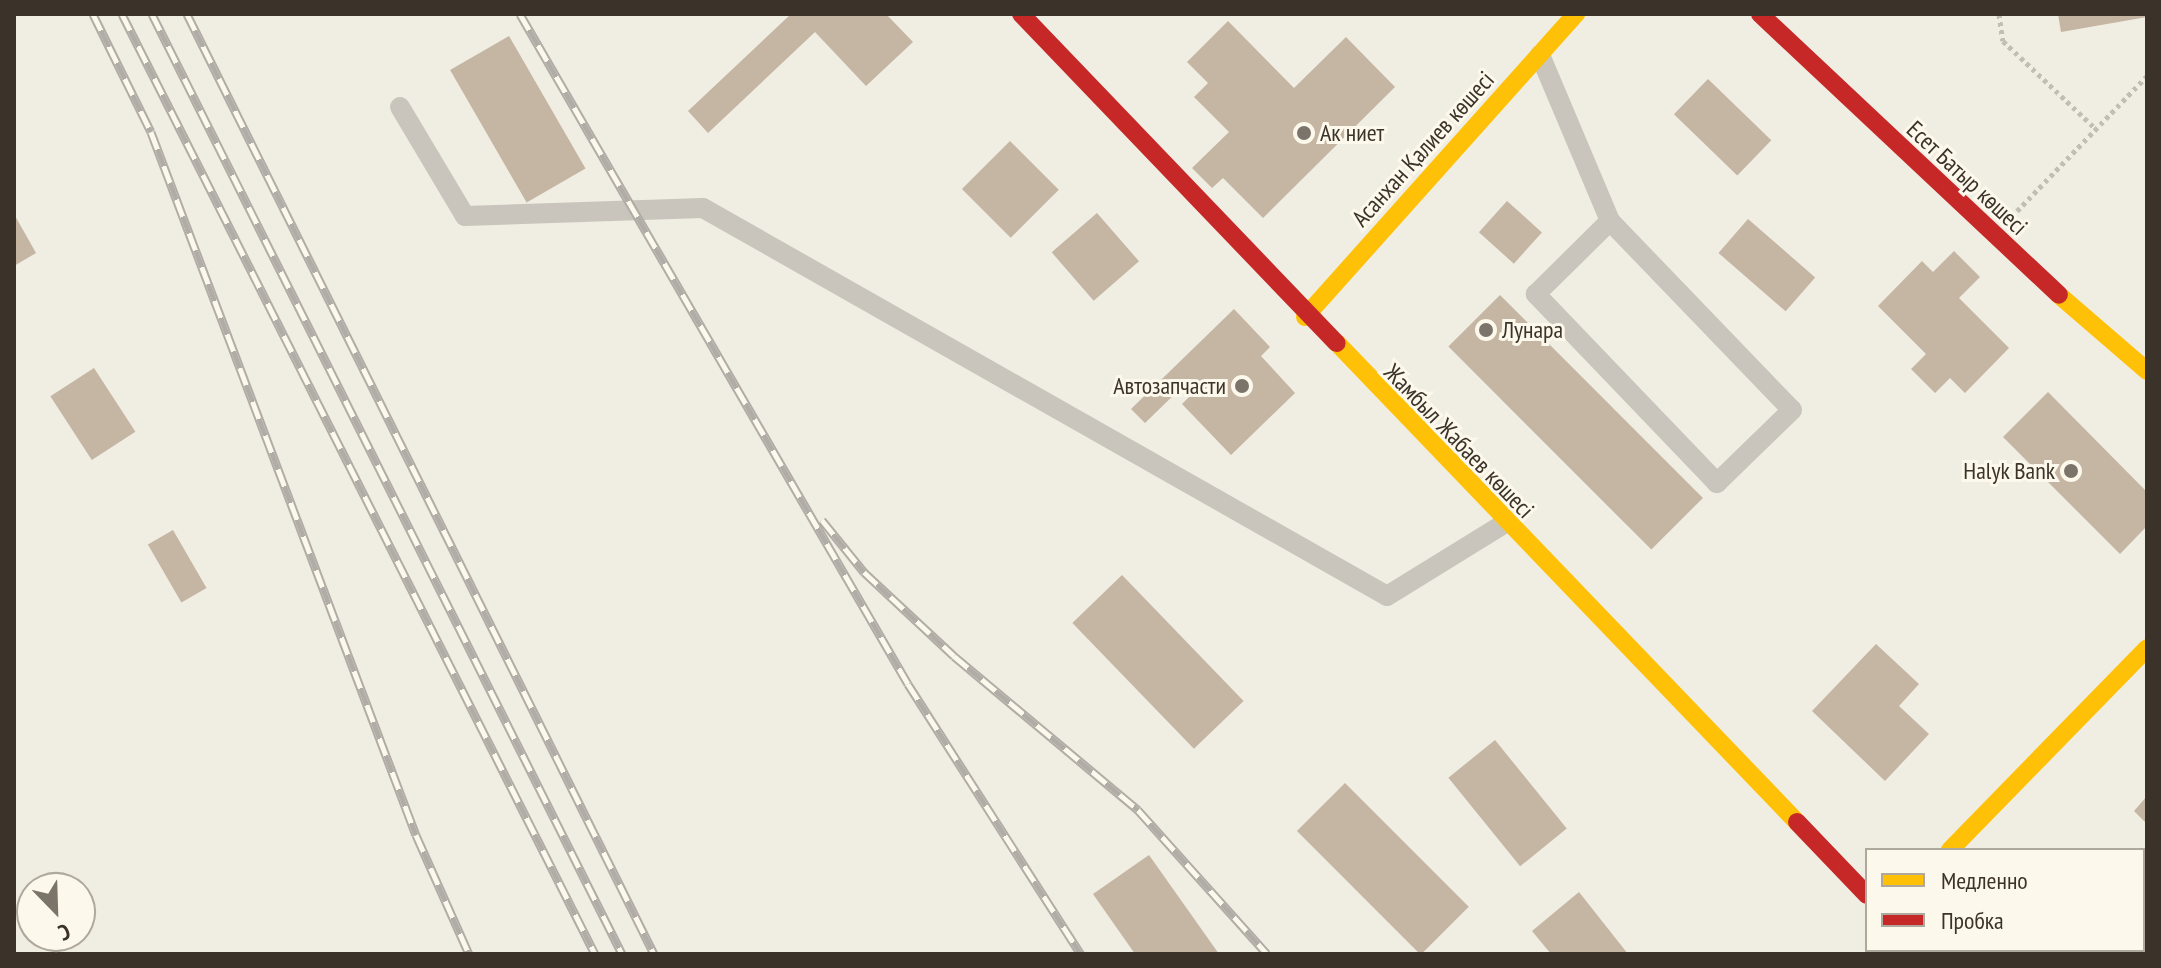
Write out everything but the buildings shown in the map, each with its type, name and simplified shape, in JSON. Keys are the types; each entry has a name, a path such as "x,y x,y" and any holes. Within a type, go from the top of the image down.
{"street":[{"name":"Жамбыл Жабаев көшесі","path":"1021,14 1305,317 1865,893"},
{"name":"Асанхан Қалиев көшесі","path":"1305,317 1576,14"},
{"name":"Есет Батыр көшесі","path":"1760,14 1992,237 2147,371"},
{"path":"1952,848 2147,648"}],"lane":[{"path":"1540,55 1610,221 1792,410 1717,483 1536,294 1610,221"},
{"path":"400,107 465,216 703,208 1387,596 1505,523"}],"path":[{"path":"1999,14 2003,41 2096,129"},
{"path":"1992,237 2147,76"}],"railway":[{"path":"93,14 151,132 416,835 469,954"},
{"path":"122,14 595,954"},
{"path":"152,14 622,954"},
{"path":"187,14 654,954"},
{"path":"520,14 908,684 1081,954"},
{"path":"822,520 864,572 954,656 1138,810 1267,954"}],"traffic: slow":[{"path":"1305,317 1576,14"},
{"path":"2059,295 2147,371"},
{"path":"1337,343 1797,822"},
{"path":"1952,848 2147,648"}],"traffic: jam":[{"path":"1021,14 1337,343"},
{"path":"1760,14 2059,295"},
{"path":"1797,822 1865,893"}],"place":[{"name":"Ак ниет","path":"1304,133"},
{"name":"Лунара","path":"1486,330"},
{"name":"Автозапчасти","path":"1242,386"},
{"name":"Halyk Bank","path":"2071,471"}]}
